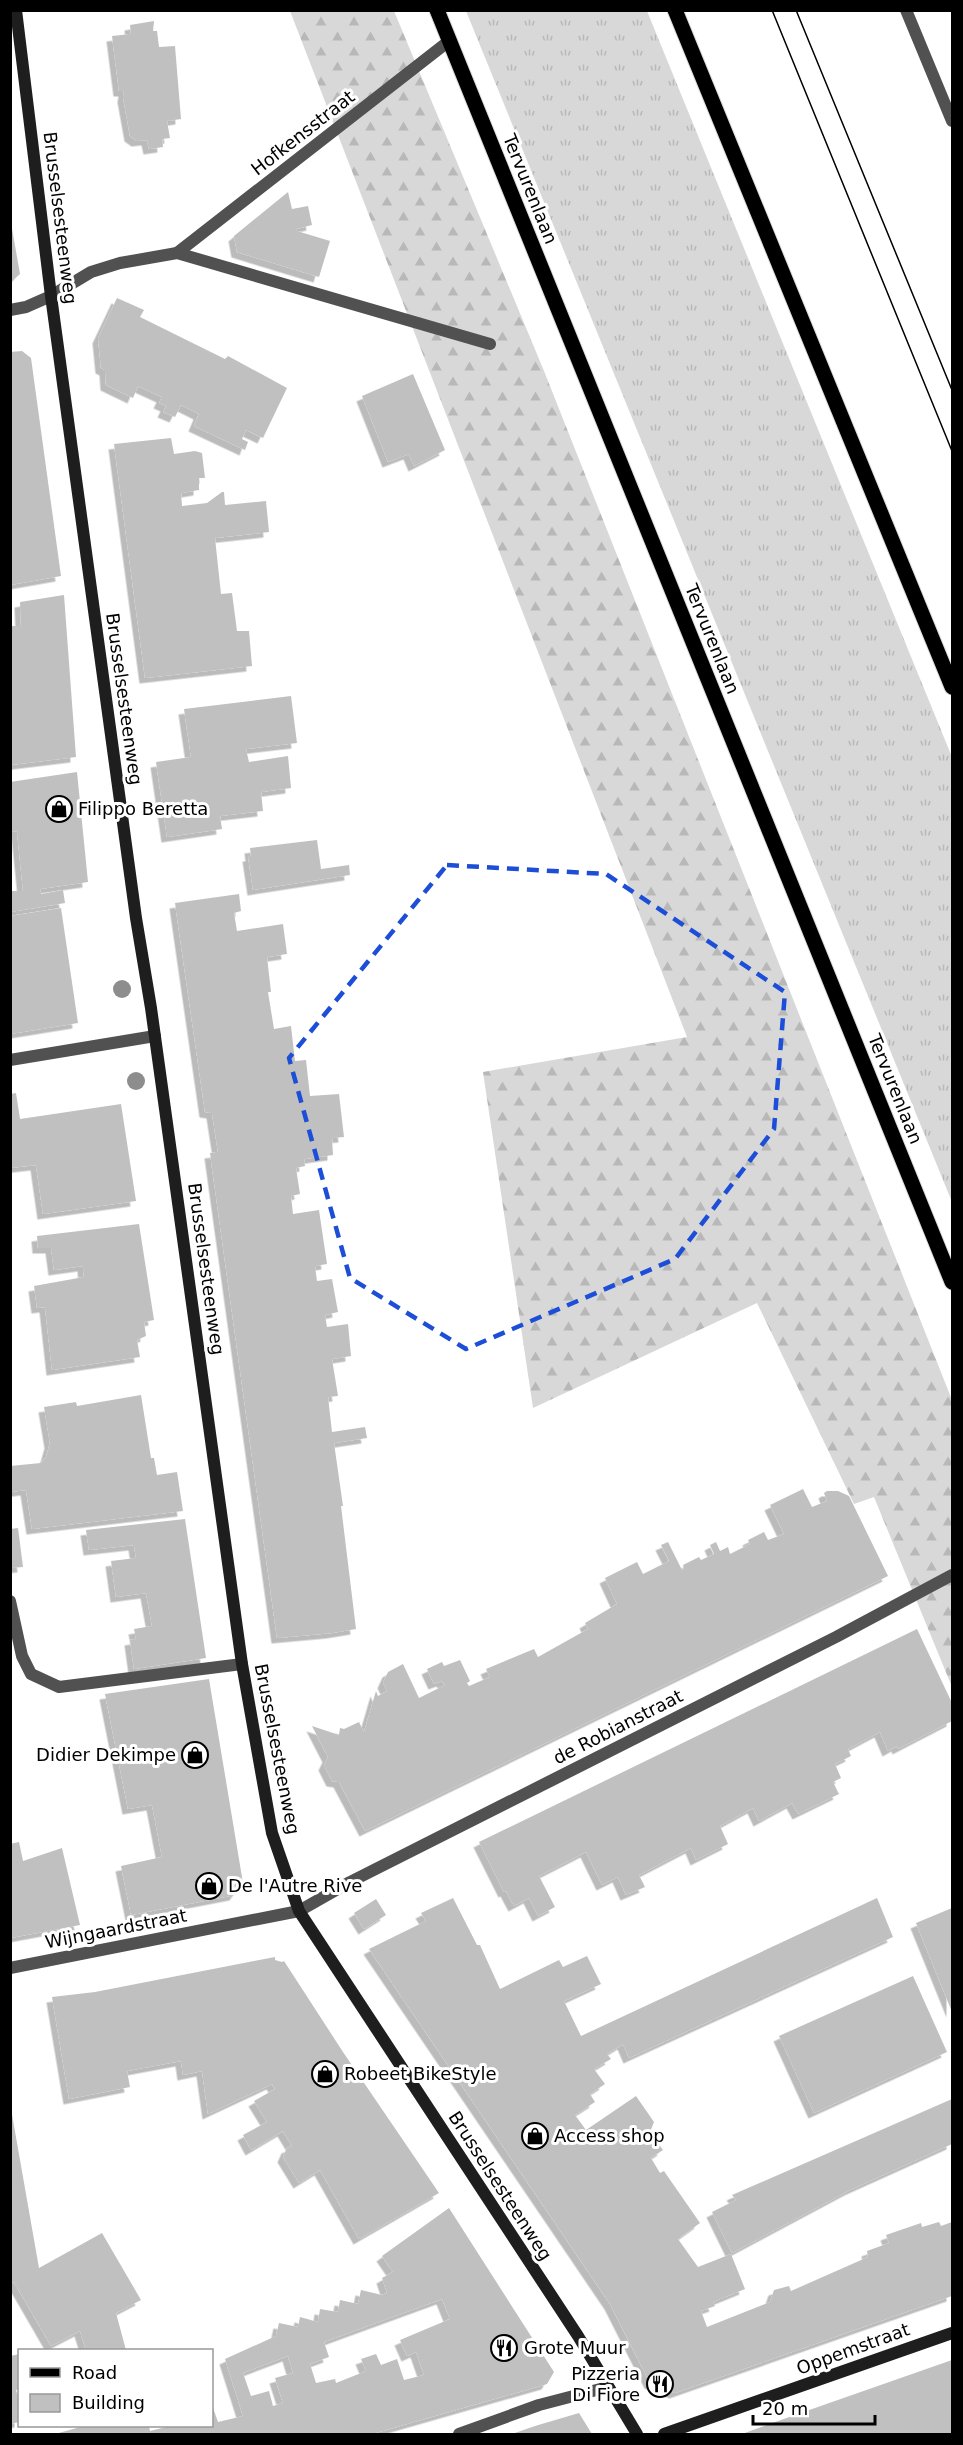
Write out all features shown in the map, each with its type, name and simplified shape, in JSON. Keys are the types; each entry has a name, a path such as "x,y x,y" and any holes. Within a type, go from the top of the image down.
{"main road":[{"name":"Tervurenlaan","path":"437,10 952,1282"},
{"path":"675,10 952,687"}],"street":[{"name":"Brusselsesteenweg","path":"16,10 51,296 136,918 155,1036 242,1664 272,1833 298,1911 578,2336 637,2434"},
{"path":"906,10 952,121"},
{"name":"Hofkensstraat","path":"177,253 449,41"},
{"name":"Hofkensstraat","path":"10,310 26,307 51,296 92,272 120,263 177,253 490,344"},
{"path":"10,1060 155,1036"},
{"name":"de Robianstraat","path":"298,1911 350,1882 836,1637 952,1575"},
{"path":"10,1601 22,1656 31,1674 59,1687 242,1664"},
{"name":"Wijngaardstraat","path":"10,1968 298,1911"},
{"name":"Oppemstraat","path":"664,2434 952,2333"},
{"path":"459,2434 539,2405 608,2387"}],"highlighted area":[{"path":"447,865 606,874 785,992 774,1129 675,1259 466,1349 350,1278 289,1058"}],"green space":[{"path":"290,11 394,11 544,371 952,1400 952,1687 874,1497 854,1504 757,1303 533,1408 483,1072 687,1037"},
{"path":"466,11 647,11 952,757 952,1202"}],"building":[{"path":"154,21 153,31 157,31 159,47 175,46 181,119 167,121 170,138 162,139 163,147 149,149 147,140 137,141 130,136 124,91 119,91 112,36 131,34 130,25"},
{"path":"288,192 292,209 308,206 312,225 296,229 297,231 330,241 319,277 237,252 234,236"},
{"path":"10,217 20,274 10,283"},
{"path":"117,298 144,310 140,317 225,359 228,356 287,388 263,438 246,430 242,439 248,442 245,450 194,426 199,414 181,405 175,417 163,412 166,406 159,403 162,397 138,386 133,398 106,385 105,370 101,368 98,338"},
{"path":"22,351 31,358 61,576 10,585 10,352"},
{"path":"413,374 445,450 414,466 409,454 388,462 362,396"},
{"path":"171,438 174,454 195,451 202,453 205,478 199,478 199,490 181,493 182,506 207,503 222,492 224,492 225,505 266,501 269,532 215,538 221,594 232,593 237,631 249,631 252,666 145,678 114,444"},
{"path":"64,595 76,757 10,765 10,626 21,626 20,602"},
{"path":"291,696 297,743 246,749 249,762 288,756 291,788 261,792 263,811 220,816 222,829 167,837 156,762 191,757 184,709"},
{"path":"77,772 88,882 40,889 41,894 63,890 65,903 10,912 10,891 23,891 17,831 10,832 10,782"},
{"path":"317,840 321,869 349,865 350,875 253,890 248,856 251,856 250,848"},
{"path":"239,894 241,911 234,913 237,931 283,924 287,954 267,957 271,992 268,992 274,1029 291,1026 295,1061 306,1060 310,1096 339,1094 344,1137 332,1138 333,1155 304,1159 305,1166 296,1168 300,1194 291,1196 293,1214 319,1210 327,1264 315,1266 317,1281 332,1279 338,1312 325,1315 327,1327 348,1324 351,1356 332,1359 338,1396 328,1397 332,1432 365,1427 367,1438 334,1443 356,1629 277,1638 210,1153 218,1152 212,1113 205,1112 175,903"},
{"path":"61,908 78,1023 10,1034 10,916"},
{"path":"16,1093 20,1119 121,1104 136,1201 43,1214 36,1165 10,1168 10,1094"},
{"path":"139,1224 154,1320 144,1322 146,1336 137,1340 140,1357 52,1370 45,1307 37,1308 34,1286 84,1277 83,1266 54,1270 51,1248 38,1248 37,1236"},
{"path":"141,1395 151,1458 154,1458 157,1475 177,1472 183,1511 32,1529 26,1490 10,1492 10,1466 41,1463 46,1457 50,1443 44,1407 76,1402 77,1406"},
{"path":"803,1489 812,1507 827,1501 824,1493 827,1491 838,1491 849,1496 888,1576 365,1831 339,1782 332,1781 324,1765 328,1757 312,1726 339,1735 340,1728 344,1729 359,1722 364,1732 376,1691 378,1696 387,1691 383,1683 388,1672 403,1664 419,1698 445,1685 442,1681 434,1684 427,1669 442,1662 444,1666 460,1660 470,1681 467,1683 469,1686 490,1677 486,1669 534,1649 538,1657 588,1629 585,1623 617,1604 605,1578 637,1562 643,1574 669,1561 661,1545 668,1542 682,1570 683,1565 699,1557 701,1560 714,1554 710,1545 716,1542 720,1551 728,1547 730,1554 750,1544 748,1540 764,1532 768,1540 784,1534 770,1505"},
{"path":"185,1519 206,1658 134,1669 130,1640 136,1639 134,1629 152,1626 146,1593 116,1597 111,1561 136,1558 134,1545 89,1550 86,1530"},
{"path":"18,1528 23,1567 10,1568 10,1529"},
{"path":"917,1629 952,1703 952,1721 898,1749 897,1746 888,1751 880,1732 848,1749 851,1756 835,1764 841,1778 833,1782 839,1794 798,1814 792,1803 759,1821 753,1808 720,1826 728,1844 696,1860 691,1848 639,1875 645,1887 626,1895 618,1877 602,1885 586,1852 539,1876 555,1907 538,1916 529,1898 514,1906 506,1891 504,1892 479,1842"},
{"path":"209,1679 243,1883 235,1895 131,1915 121,1866 162,1857 152,1805 128,1809 105,1694"},
{"path":"19,1842 23,1861 62,1848 80,1925 10,1938 10,1844"},
{"path":"453,1898 477,1945 480,1945 500,1989 559,1960 563,1967 587,1956 601,1984 564,2001 581,2036 877,1898 893,1937 629,2058 623,2044 607,2054 611,2059 594,2069 605,2084 590,2094 595,2102 575,2115 586,2130 636,2096 654,2122 650,2132 663,2150 651,2158 660,2173 664,2171 700,2223 678,2239 698,2267 731,2254 745,2289 713,2302 715,2306 701,2311 707,2327 770,2302 774,2290 789,2286 791,2291 868,2257 867,2251 889,2243 886,2235 921,2223 922,2227 939,2222 941,2226 952,2222 952,2296 675,2393 650,2383 610,2304 369,1949 426,1921 421,1913"},
{"path":"376,1899 386,1915 364,1929 354,1913"},
{"path":"952,1908 952,2012 916,1923"},
{"path":"275,1957 275,1960 284,1961 439,2193 359,2239 320,2170 299,2183 283,2157 287,2148 292,2146 283,2131 251,2150 243,2135 267,2122 254,2101 275,2089 272,2084 208,2114 202,2071 183,2075 181,2061 127,2071 130,2087 69,2099 52,1997 95,1992"},
{"path":"913,1976 947,2052 814,2113 779,2036"},
{"path":"952,2099 952,2144 850,2190 732,2253 712,2212 736,2200 732,2195"},
{"path":"10,2103 39,2268 102,2233 141,2300 116,2313 126,2349 86,2349 80,2331 51,2346 14,2282 10,2283"},
{"path":"449,2208 554,2372 547,2384 372,2434 55,2434 80,2427 149,2427 150,2431 166,2427 213,2427 213,2408 218,2422 243,2416 225,2359 276,2336 279,2323 298,2327 300,2317 318,2322 320,2309 338,2312 340,2300 358,2304 361,2290 382,2295 387,2293 382,2278 393,2272 382,2256","holes":["442,2299 450,2319 400,2340 407,2356 416,2352 424,2375 404,2380 397,2359 381,2365 376,2354 361,2359 366,2371 336,2383 335,2379 316,2383 310,2364 329,2357 324,2342","288,2356 293,2373 275,2378 283,2403 273,2406 269,2391 251,2396 243,2373"]},
{"path":"18,2354 18,2390 16,2390 18,2422 10,2424 10,2356"},
{"path":"952,2360 952,2434 742,2434 795,2415"},
{"path":"579,2413 592,2434 512,2434 535,2426"}],"tram line":[{"path":"772,10 952,451"},
{"path":"796,10 952,390"}],"place":[{"name":"Filippo Beretta","path":"59,809"},
{"name":"Didier Dekimpe","path":"195,1755"},
{"name":"De l'Autre Rive","path":"209,1886"},
{"name":"Robeet BikeStyle","path":"325,2074"},
{"name":"Access shop","path":"535,2136"},
{"name":"Grote Muur","path":"504,2348"},
{"name":"Pizzeria Di Fiore","path":"660,2384"}]}
